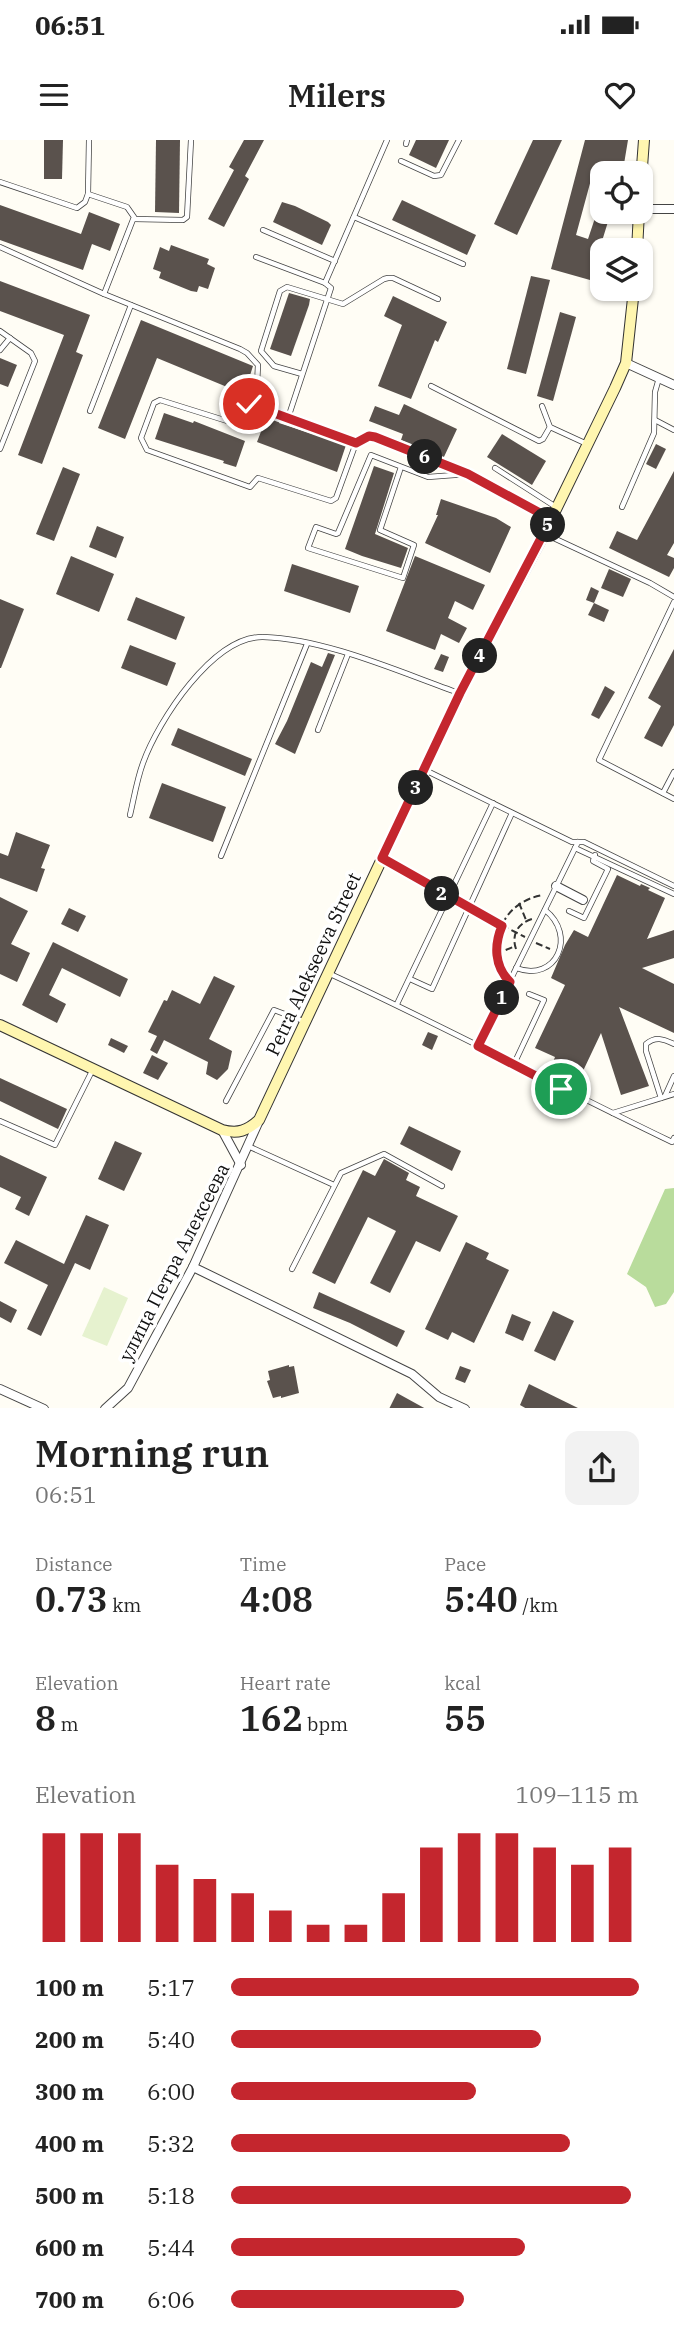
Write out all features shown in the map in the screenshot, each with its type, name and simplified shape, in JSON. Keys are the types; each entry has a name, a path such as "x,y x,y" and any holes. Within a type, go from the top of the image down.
{"street":[{"path":"642,161 644,140"},
{"path":"653,210 674,209"},
{"name":"Petra Alekseeva Street","path":"259,1120 307,1023 327,973 460,693 544,534 626,363 633,301"},
{"path":"626,363 674,385"},
{"path":"556,886 583,900"},
{"path":"0,1025 222,1130 242,1132 259,1120"},
{"name":"улица Петра Алексеева","path":"106,1408 128,1388 193,1267 259,1120"},
{"path":"222,1130 241,1165"},
{"path":"193,1267 412,1374 439,1397 463,1408"},
{"path":"0,1388 42,1408"}],"lane":[{"path":"0,181 74,208 83,205 88,194 89,140"},
{"path":"134,219 183,220 187,217 191,140"},
{"path":"325,283 387,140"},
{"path":"401,162 434,176 441,175 458,140"},
{"path":"88,194 127,207 133,212 134,219 104,294"},
{"path":"354,217 463,264"},
{"path":"262,230 335,261"},
{"path":"0,247 104,294 247,353 258,365 257,385 242,423 237,425 160,400 154,403 141,438 148,450 250,487 258,478 331,501 336,498 356,443 369,436 375,437 468,474 551,519"},
{"path":"256,257 325,283 331,288 288,418"},
{"path":"302,374 274,366 261,351 280,291 287,287 346,304 384,279 393,278 438,299"},
{"path":"90,411 131,305"},
{"path":"0,331 32,353 35,361 0,449"},
{"path":"0,350 10,338"},
{"path":"622,507 654,433 655,392 659,378"},
{"path":"431,386 539,441 550,427"},
{"path":"249,404 356,443"},
{"path":"542,406 550,427 588,444"},
{"path":"655,420 674,430"},
{"path":"401,467 380,530 414,545 402,578 309,548 316,527 338,533 369,456 401,467 428,477 468,474"},
{"path":"495,468 557,508"},
{"path":"544,534 650,583 674,599 599,760 674,799"},
{"path":"130,815 143,762 167,712 197,677 229,647 261,637 307,644 348,653 460,693"},
{"path":"221,856 307,644"},
{"path":"318,730 348,653"},
{"path":"425,770 572,842 584,842 674,886"},
{"path":"663,793 674,772"},
{"path":"397,1004 493,803"},
{"path":"410,979 432,989 512,813"},
{"path":"478,1046 578,842"},
{"path":"575,848 674,894"},
{"path":"569,911 584,918 608,869 593,861 594,855"},
{"path":"516,968 531,972 543,970 551,964 559,949 561,928 545,910"},
{"path":"327,973 397,1004 672,1142 674,1138"},
{"path":"514,1064 544,1000 529,994"},
{"path":"226,1101 274,1010 307,1023"},
{"path":"663,1097 646,1051 646,1044 653,1038 662,1038 674,1044"},
{"path":"0,1121 55,1145 93,1070"},
{"path":"663,1097 674,1076"},
{"path":"613,1113 674,1094"},
{"path":"248,1146 334,1185"},
{"path":"292,1269 341,1173 384,1154 442,1186"}],"path":[{"path":"382,858 449,898"},
{"path":"510,982 503,975 496,954 502,926 508,914 519,903 543,895 551,897"},
{"path":"519,903 526,921"},
{"path":"470,909 551,949"},
{"path":"517,952 514,946 519,926 533,919"},
{"path":"496,954 514,946"}],"green space":[{"path":"674,1188 674,1292 666,1304 655,1307 646,1287 627,1274 665,1189"},
{"path":"104,1287 128,1298 107,1346 82,1336"}],"building":[{"path":"44,140 63,140 62,179 44,179"},
{"path":"156,140 180,140 179,213 155,212"},
{"path":"244,140 264,140 245,176 249,179 224,227 208,219 234,170 229,167"},
{"path":"416,140 449,140 436,168 409,155"},
{"path":"533,140 562,140 517,235 494,224"},
{"path":"585,140 628,140 624,161 590,161 590,183 576,235 588,239 593,224 607,224 603,238 590,238 590,280 551,269"},
{"path":"402,200 476,235 467,255 392,220"},
{"path":"282,202 331,225 322,245 273,222"},
{"path":"0,205 81,234 89,212 120,224 110,251 92,244 83,270 0,240"},
{"path":"171,245 209,259 207,264 215,268 208,289 199,286 197,292 191,291 159,278 161,272 153,269 160,247 169,251"},
{"path":"531,276 550,280 526,374 507,369"},
{"path":"0,281 90,315 76,352 83,355 42,464 18,455 64,335 0,311"},
{"path":"289,293 310,299 291,356 270,349"},
{"path":"393,296 447,322 438,342 435,340 411,399 378,386 402,325 384,316"},
{"path":"560,312 576,317 553,401 537,396"},
{"path":"141,320 253,366 244,394 157,358 125,439 98,428"},
{"path":"0,358 17,365 8,387 0,384"},
{"path":"404,404 457,429 443,459 401,440 403,434 369,421 375,406 399,415"},
{"path":"164,413 193,423 194,421 245,441 236,467 155,439"},
{"path":"267,416 280,421 279,423 346,445 337,472 257,442"},
{"path":"502,434 546,461 532,485 487,457"},
{"path":"656,444 666,449 656,469 646,464"},
{"path":"374,466 394,473 375,534 408,548 401,568 345,549"},
{"path":"63,467 80,474 54,541 36,534"},
{"path":"674,471 674,543 667,555 674,558 674,568 669,577 609,548 617,531 637,540"},
{"path":"441,499 496,518 511,527 490,573 425,543 438,515"},
{"path":"97,526 124,537 116,558 89,547"},
{"path":"71,556 114,574 99,612 56,594"},
{"path":"415,556 485,585 473,610 455,601 448,618 467,628 459,643 441,634 435,650 386,631"},
{"path":"292,564 359,586 350,613 284,591"},
{"path":"609,569 631,579 623,597 601,588"},
{"path":"591,587 599,591 594,603 586,600"},
{"path":"136,597 185,617 176,640 127,620"},
{"path":"0,599 24,609 1,668 0,668"},
{"path":"594,603 609,610 604,622 588,615"},
{"path":"130,645 176,663 167,686 121,668"},
{"path":"674,649 674,725 662,747 644,738 661,706 648,698"},
{"path":"328,653 335,655 295,754 275,744 311,662 322,667"},
{"path":"441,654 449,657 443,672 434,669"},
{"path":"605,686 615,692 599,719 591,715"},
{"path":"178,728 252,759 245,776 171,745"},
{"path":"162,783 226,807 213,842 149,818"},
{"path":"16,832 50,845 41,868 45,869 37,892 0,878 0,853 8,856"},
{"path":"617,875 650,888 648,890 665,898 647,939 674,930 674,958 642,968 674,984 674,1033 619,1007 649,1086 621,1095 601,1033 583,1071 563,1061 560,1066 553,1062 555,1057 535,1048 565,985 551,978 565,945 574,930 588,937"},
{"path":"0,897 28,911 11,944 30,953 17,982 0,974"},
{"path":"69,908 86,916 78,932 61,924"},
{"path":"53,942 128,979 120,997 62,968 49,995 66,1004 57,1023 22,1005"},
{"path":"214,976 235,986 209,1039 232,1051 228,1069 217,1080 206,1074 208,1062 164,1040 157,1054 150,1050 157,1036 148,1032 172,990 200,1004"},
{"path":"428,1032 438,1036 432,1050 422,1045"},
{"path":"111,1038 128,1046 124,1053 108,1045"},
{"path":"152,1055 168,1063 158,1080 143,1073"},
{"path":"0,1078 67,1109 58,1129 0,1101"},
{"path":"409,1126 461,1151 452,1171 400,1144"},
{"path":"115,1141 142,1153 124,1191 98,1179"},
{"path":"0,1155 47,1177 29,1216 15,1209 21,1197 0,1187"},
{"path":"384,1159 409,1173 406,1180 420,1187 416,1196 458,1216 440,1252 416,1241 390,1293 370,1283 396,1231 368,1217 335,1284 312,1273 363,1170 375,1176"},
{"path":"86,1215 109,1225 90,1270 75,1263 41,1336 27,1329 48,1285 4,1263 16,1240 64,1264"},
{"path":"466,1242 489,1253 486,1259 509,1270 474,1343 452,1332 448,1340 425,1329"},
{"path":"319,1292 405,1331 397,1347 313,1308"},
{"path":"0,1301 17,1310 11,1323 0,1317"},
{"path":"553,1311 574,1321 555,1361 534,1351"},
{"path":"512,1314 531,1322 523,1341 505,1333"},
{"path":"294,1366 299,1393 273,1398 267,1381 270,1380 268,1371"},
{"path":"460,1366 471,1370 465,1383 455,1379"},
{"path":"529,1384 578,1408 525,1408 520,1405"},
{"path":"397,1393 424,1408 390,1408"}],"route":[{"path":"249,404 356,443 362,438 375,437 468,474 551,519 460,693 382,858 502,926 495,950 503,975 510,982 478,1046 561,1089"}]}
